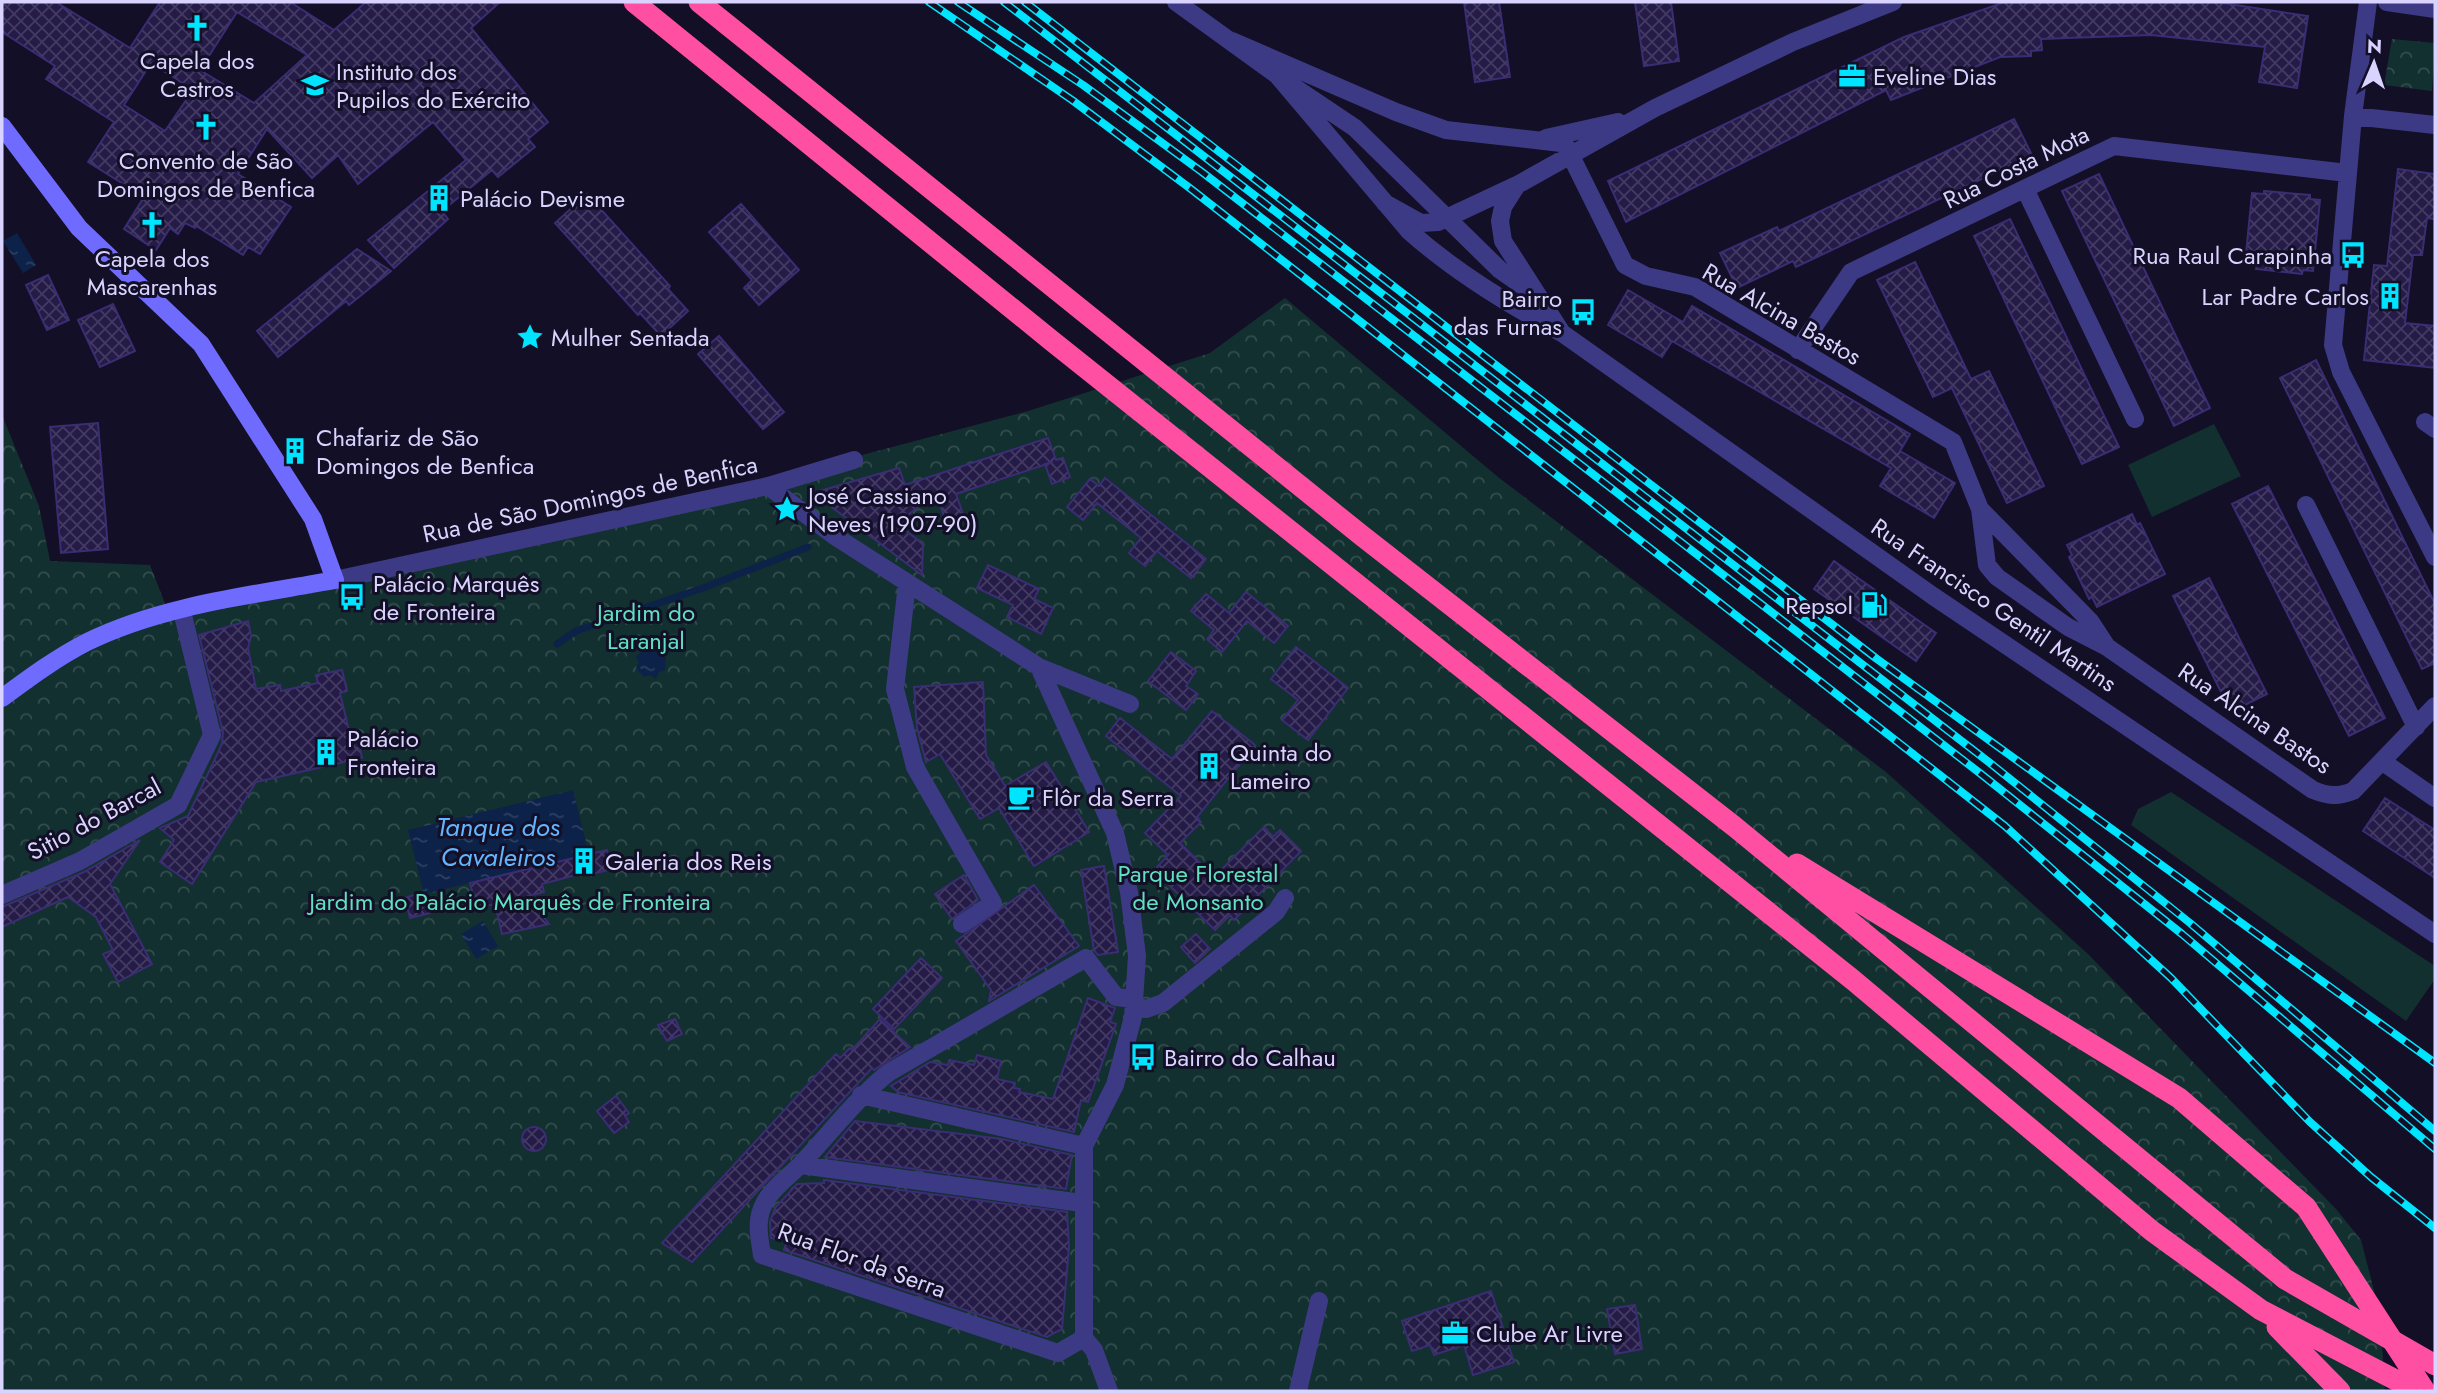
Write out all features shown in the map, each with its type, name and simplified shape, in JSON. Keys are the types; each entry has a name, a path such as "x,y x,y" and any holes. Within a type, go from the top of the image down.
{"highway":[{"path":"634,2 1158,427 1853,980 2152,1231 2261,1310 2379,1374 2417,1391"},
{"path":"699,2 1361,535 1735,827 2285,1279 2435,1365"},
{"path":"1735,827 2179,1098 2306,1207 2425,1391"},
{"path":"2261,1310 2340,1391"}],"street":[{"path":"1176,2 1277,75 1385,203 1426,246 1521,312 1562,333"},
{"path":"1385,203 1421,223 1430,224 1447,219 1517,185 1655,108 1793,42 1893,2"},
{"path":"2368,2 2347,173 2333,331 2336,359 2435,556"},
{"path":"2387,2 2435,9"},
{"path":"1232,41 1396,112 1446,130 1505,139 1539,139 1584,131 1655,108"},
{"name":"Rua Francisco Gentil Martins","path":"1277,75 1355,128 1500,270 1543,299"},
{"path":"2353,116 2435,125"},
{"path":"2,126 79,228 201,344 313,519 335,580 148,618 87,642 35,673 2,698"},
{"path":"1539,139 1561,143 1570,156"},
{"name":"Rua Costa Mota","path":"1798,350 1851,272 2026,191 2114,146 2347,173"},
{"name":"Rua Alcina Bastos","path":"1570,156 1625,265 1646,276 1695,287 1953,442 1980,509 1987,565 1997,577 2068,627 2107,647 2313,790 2342,796 2361,784 2435,706"},
{"name":"Rua Francisco Gentil Martins","path":"1517,185 1503,207 1501,234 1506,247 1543,299 1562,333 1933,596 2435,934"},
{"path":"2026,191 2135,419"},
{"name":"Rua de São Domingos de Benfica","path":"335,580 768,486 853,460"},
{"path":"768,486 836,537 1039,667 1130,704"},
{"path":"2306,505 2416,727"},
{"name":"Rua Alcina Bastos","path":"1980,509 2090,621 2107,647"},
{"path":"907,584 895,689 915,767 993,903 962,924"},
{"name":"Sitio do Barcal","path":"2,895 80,861 178,805 212,734 182,611"},
{"path":"1039,667 1115,833 1129,892 1137,956 1134,1003 1115,1085 1084,1146 1084,1338 1094,1350 1109,1391"},
{"path":"2383,762 2435,798"},
{"path":"1134,1003 1146,1009 1163,1003 1276,912 1284,898"},
{"name":"Rua Flor da Serra","path":"1084,1338 1058,1353 762,1255 758,1230 766,1199 801,1165 861,1095 888,1073 1086,958 1116,997 1134,1003"},
{"path":"861,1095 1084,1146"},
{"path":"801,1165 1082,1203"},
{"path":"1298,1391 1319,1301"}],"green space":[{"path":"2392,39 2435,43 2432,91 2384,85"},
{"name":"Parque Florestal de Monsanto","path":"1285,298 1498,477 1886,772 2088,954 2336,1209 2361,1240 2380,1314 2385,1391 2,1391 2,415 39,506 50,561 150,565 171,619 794,473 1028,411 1210,353"},
{"path":"2214,424 2241,476 2152,517 2128,465"},
{"path":"2171,792 2435,966 2435,979 2406,1021 2131,825 2138,809"}],"water":[{"path":"17,233 36,265 23,273 3,241"},
{"path":"646,648 658,648 660,655 666,658 665,670 659,672 656,679 650,675 644,677 636,668 639,662 636,656"},
{"name":"Tanque dos Cavaleiros","path":"573,790 589,854 424,894 408,830"},
{"path":"483,921 498,946 476,959 461,934"}],"building":[{"path":"2,2 56,2 130,48 160,2 290,2 334,30 366,2 500,2 471,28 548,122 528,139 535,147 498,177 492,170 442,211 448,219 394,268 368,240 466,160 433,122 358,184 338,155 312,178 267,129 238,174 291,207 260,254 248,247 243,255 196,226 195,228 185,223 178,234 170,228 156,250 124,229 144,197 88,162 114,122 46,79 55,66 2,32","holes":["237,12 307,55 254,103 200,70","151,63 193,90 165,131 124,105"]},
{"path":"1464,2 1499,2 1510,77 1475,82"},
{"path":"1635,2 1671,2 1679,61 1644,66"},
{"path":"2005,2 2216,2 2308,16 2297,88 2259,82 2265,47 2151,35 2041,39 2042,50 2031,51 2031,56 2000,57 1891,100 1886,90 1626,222 1608,181 1904,37"},
{"path":"2014,119 2032,155 1796,267 1793,261 1737,288 1720,253 1777,227 1779,231"},
{"path":"2398,169 2435,174 2435,219 2427,218 2422,255 2413,255 2405,323 2435,326 2435,368 2364,360 2374,265 2387,266"},
{"path":"2099,174 2210,408 2174,426 2062,191"},
{"path":"2264,191 2310,195 2310,199 2320,200 2313,271 2303,270 2302,274 2256,269 2257,266 2245,264 2252,193 2264,194"},
{"path":"587,194 670,286 668,289 688,311 661,336 640,313 638,315 555,223"},
{"path":"741,204 799,270 759,305 744,288 752,280 709,232"},
{"path":"2010,219 2119,447 2082,464 1974,236"},
{"path":"357,249 391,271 349,305 346,301 278,357 257,331"},
{"path":"1915,262 1971,379 1989,371 2044,486 2007,503 1952,388 1933,397 1877,280"},
{"path":"48,275 69,320 47,330 26,285"},
{"path":"1628,290 1683,322 1692,306 1910,434 1900,451 1955,483 1934,518 1880,486 1891,468 1672,341 1662,357 1608,325"},
{"path":"113,304 135,351 100,367 78,320"},
{"path":"719,336 784,412 763,429 698,354"},
{"path":"2316,360 2435,604 2435,663 2422,669 2280,378"},
{"path":"98,423 108,549 61,553 50,427"},
{"path":"1048,438 1056,460 1063,458 1070,477 1052,484 1045,465 956,494 963,514 945,520 936,492 897,524 923,544 922,575 813,493 899,468 905,485"},
{"path":"1105,478 1206,559 1191,578 1157,551 1145,566 1129,553 1141,538 1097,503 1083,520 1067,507 1090,479 1099,486"},
{"path":"2268,486 2385,718 2349,736 2232,504"},
{"path":"2132,514 2137,525 2140,523 2165,574 2097,607 2092,597 2089,599 2069,557 2072,555 2067,545"},
{"path":"1834,561 1936,633 1916,661 1814,589"},
{"path":"988,565 1039,589 1034,599 1053,608 1041,634 1007,617 1013,605 977,588"},
{"path":"2209,578 2267,694 2231,712 2173,596"},
{"path":"1246,592 1288,626 1274,643 1247,621 1222,652 1207,639 1214,630 1191,611 1206,594 1229,613"},
{"name":"Palácio Fronteira","path":"248,621 251,636 248,648 256,689 280,685 281,691 318,683 316,675 342,670 347,691 340,693 351,739 358,737 362,758 256,782 192,884 160,862 174,840 160,828 188,816 222,744 223,732 199,635"},
{"path":"1296,647 1348,688 1308,740 1282,720 1298,700 1271,679"},
{"path":"1171,652 1196,671 1186,686 1198,694 1186,710 1148,681"},
{"path":"983,682 986,755 1005,786 1046,762 1089,832 1034,866 999,808 980,819 940,754 926,762 917,728 914,687"},
{"path":"1212,711 1255,745 1197,817 1201,822 1180,843 1214,877 1264,827 1273,837 1280,830 1301,851 1234,920 1230,915 1215,930 1168,884 1171,881 1157,867 1170,853 1168,855 1145,833 1181,796 1106,736 1120,718 1172,759"},
{"path":"2385,798 2435,830 2435,878 2363,831"},
{"path":"140,840 110,884 152,964 118,982 103,954 113,950 96,917 68,897 2,927 2,907 84,872"},
{"path":"607,850 612,869 592,874 591,871 542,884 544,892 528,896 549,924 502,934 495,904 476,908 470,883"},
{"path":"1104,866 1118,952 1098,955 1094,950 1081,870"},
{"path":"964,875 978,900 952,919 935,894"},
{"path":"1034,885 1079,946 989,1001 991,990 956,941"},
{"path":"423,892 430,913 410,918 405,898"},
{"path":"1196,934 1210,949 1195,963 1181,947"},
{"path":"921,958 942,978 894,1029 873,1009"},
{"path":"1088,998 1115,1008 1110,1022 1116,1024 1088,1102 1081,1100 1074,1132 898,1092 891,1086 930,1062 948,1065 949,1060 974,1065 977,1055 1001,1061 997,1079 1015,1083 1014,1088 1020,1089 1019,1092 1053,1099"},
{"path":"675,1019 682,1034 667,1041 658,1025"},
{"path":"880,1019 910,1047 874,1070 872,1068 692,1262 662,1243 836,1054 840,1058 850,1048 852,1050"},
{"path":"616,1096 629,1113 625,1116 629,1122 614,1133 597,1111"},
{"path":"855,1121 1002,1139 1072,1155 1066,1189 825,1157"},
{"path":"534,1127 542,1131 546,1139 542,1147 534,1151 526,1147 522,1139 526,1131"},
{"path":"824,1180 1067,1212 1069,1247 1062,1329 1047,1337 784,1250 787,1241 771,1238 770,1222 775,1208 797,1184 824,1183"},
{"name":"Clube Ar Livre","path":"1491,1291 1514,1362 1473,1375 1464,1345 1434,1355 1430,1345 1412,1351 1402,1321"},
{"path":"1635,1305 1642,1349 1615,1354 1607,1309"}],"waterway":[{"path":"557,644 576,631 703,588 808,547"}],"railway":[{"path":"929,2 1072,100 1191,189 2005,826 2171,978 2310,1122 2371,1177 2435,1228"},
{"path":"958,2 1083,85 1202,172 1981,774 2182,934 2435,1149"},
{"path":"1004,2 1990,763 2190,923 2435,1131"},
{"path":"1025,2 1877,659 2435,1063"}],"place":[{"name":"Capela dos Castros","path":"197,28"},
{"name":"Eveline Dias","path":"1852,76"},
{"name":"Instituto dos Pupilos do Exército","path":"315,85"},
{"name":"Convento de São Domingos de Benfica","path":"206,127"},
{"name":"Palácio Devisme","path":"439,198"},
{"name":"Capela dos Mascarenhas","path":"152,225"},
{"name":"Rua Raul Carapinha","path":"2353,255"},
{"name":"Lar Padre Carlos","path":"2390,296"},
{"name":"Bairro das Furnas","path":"1583,312"},
{"name":"Mulher Sentada","path":"530,337"},
{"name":"Chafariz de São Domingos de Benfica","path":"295,451"},
{"name":"José Cassiano Neves (1907-90)","path":"787,509"},
{"name":"Palácio Marquês de Fronteira","path":"352,597"},
{"name":"Repsol","path":"1874,605"},
{"name":"Palácio Fronteira","path":"326,752"},
{"name":"Quinta do Lameiro","path":"1209,766"},
{"name":"Flôr da Serra","path":"1021,797"},
{"name":"Galeria dos Reis","path":"584,861"},
{"name":"Bairro do Calhau","path":"1143,1057"},
{"name":"Clube Ar Livre","path":"1455,1333"}],"park label":[{"name":"Jardim do Laranjal","path":"646,626"},
{"name":"Jardim do Palácio Marquês de Fronteira","path":"510,901"}]}
